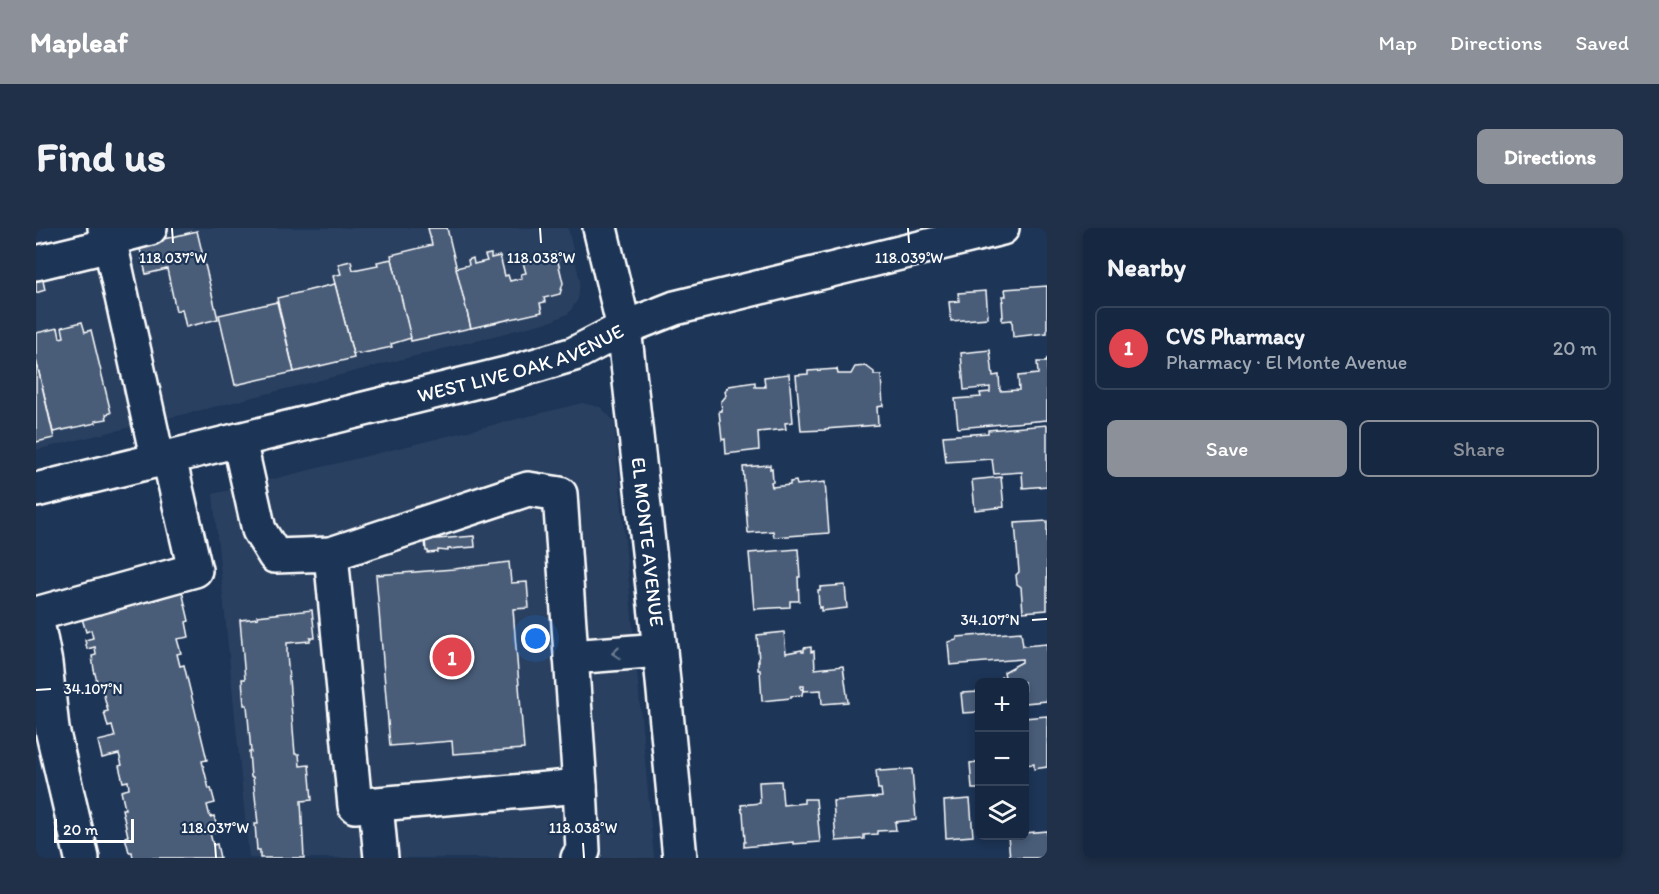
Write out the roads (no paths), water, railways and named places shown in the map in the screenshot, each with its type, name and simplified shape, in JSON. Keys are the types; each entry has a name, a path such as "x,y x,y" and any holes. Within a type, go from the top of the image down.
{"street":[{"path":"36,263 108,237 150,228"},
{"name":"EL MONTE AVENUE","path":"600,228 624,328 660,650 680,858"},
{"name":"WEST LIVE OAK AVENUE","path":"36,490 510,374 574,354 624,328 675,308 1002,228"},
{"path":"82,858 52,729 45,663 36,616 195,570 163,459 108,237"},
{"path":"238,440 259,530 275,556 331,554 528,489 560,494 580,786 583,851 578,858"},
{"path":"331,554 355,806 580,786"},
{"path":"571,657 660,650"},
{"path":"376,804 381,858"}],"place":[{"name":"CVS Pharmacy","path":"452,657"}]}
